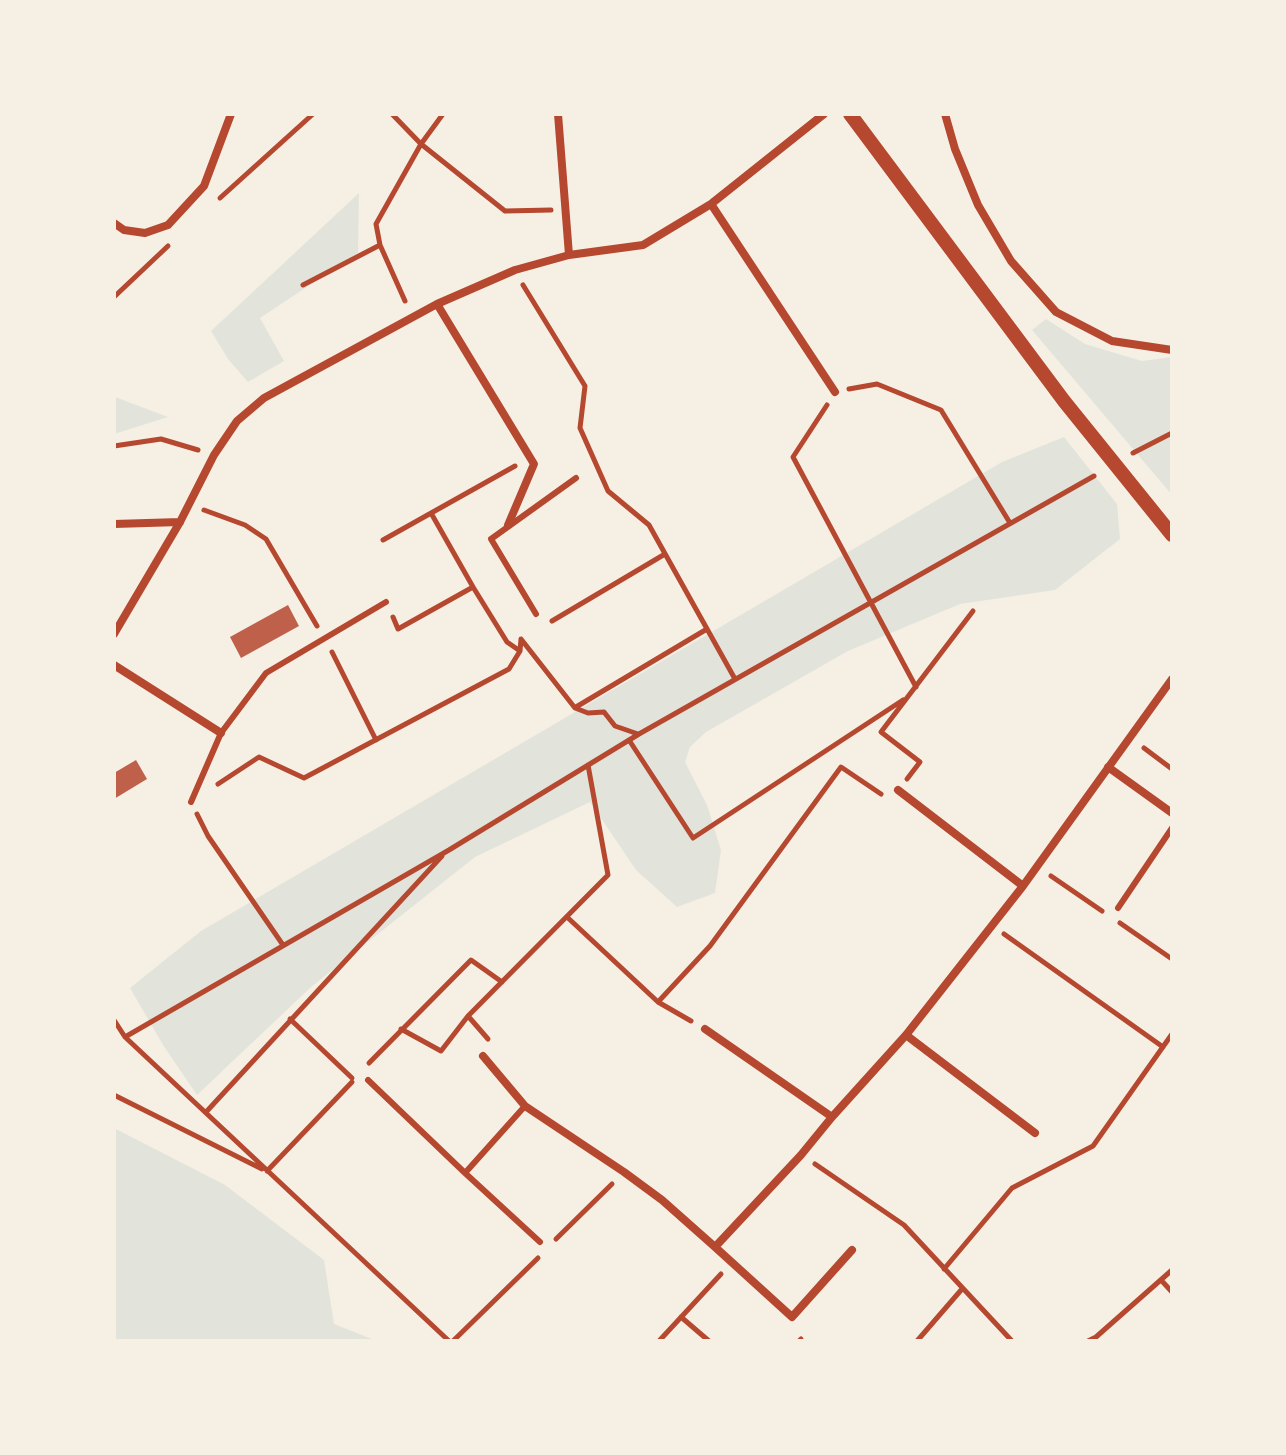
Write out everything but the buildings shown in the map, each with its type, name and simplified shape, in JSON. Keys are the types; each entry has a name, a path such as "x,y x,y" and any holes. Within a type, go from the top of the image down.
{"street":[{"path":"114,223 124,230 145,233 168,225 204,186 231,114"},
{"path":"558,114 569,255"},
{"path":"114,634 180,522 214,455 237,421 264,398 437,304 515,270 569,255 643,245 711,204 824,114"},
{"path":"850,114 1064,401 1172,535"},
{"path":"945,114 955,149 978,205 1011,261 1056,312 1112,341 1172,350"},
{"path":"711,204 835,392"},
{"path":"437,304 534,464 508,525"},
{"path":"114,524 180,522"},
{"path":"114,665 221,733"},
{"path":"715,1247 906,1035 1023,886 1172,679"},
{"path":"1108,767 1172,813"},
{"path":"898,790 1023,886"},
{"path":"705,1029 832,1117"},
{"path":"906,1035 1035,1133"},
{"path":"483,1056 525,1106 649,1191 792,1317 852,1250"}],"lane":[{"path":"536,614 491,539 576,478"},
{"path":"191,802 221,733 266,673 386,602"},
{"path":"1118,908 1172,828"},
{"path":"368,1080 540,1242"},
{"path":"465,1173 525,1106"}],"path":[{"path":"392,114 421,144 505,211 567,210"},
{"path":"412,317 380,245 376,224 421,144 443,114"},
{"path":"303,285 380,245"},
{"path":"515,270 585,386 580,428 608,491 649,525 735,679"},
{"path":"916,687 793,457 835,392 877,384 941,410 1010,523"},
{"path":"1133,453 1172,433"},
{"path":"114,446 161,439 214,455"},
{"path":"383,540 529,458"},
{"path":"125,1037 449,850 639,734 1094,476"},
{"path":"188,504 245,525 266,539 325,638 376,740"},
{"path":"431,513 507,642 520,651"},
{"path":"543,626 665,554"},
{"path":"386,602 398,629 473,587"},
{"path":"658,1002 710,946 841,767 890,800 920,762 881,732 973,611"},
{"path":"575,708 707,629"},
{"path":"521,639 532,633"},
{"path":"283,945 208,836 191,802 259,757 304,778 509,669 520,651 521,639"},
{"path":"521,639 575,708 588,713 604,712 615,726 639,734"},
{"path":"629,740 693,838 908,697"},
{"path":"1130,738 1172,769"},
{"path":"401,1029 441,1051 468,1016 608,875 588,765"},
{"path":"207,1111 449,850"},
{"path":"567,917 658,1002 705,1029"},
{"path":"992,925 1163,1047"},
{"path":"267,1171 471,960 502,982"},
{"path":"468,1016 489,1038 483,1056"},
{"path":"290,1019 354,1080"},
{"path":"114,1020 125,1037 449,1341"},
{"path":"944,1269 1012,1188 1093,1146 1172,1034"},
{"path":"114,1095 267,1171"},
{"path":"801,1155 904,1225 1012,1341"},
{"path":"659,1341 731,1262"},
{"path":"1088,1341 1172,1270"},
{"path":"1161,1280 1172,1292"},
{"path":"917,1341 962,1289"},
{"path":"681,1317 709,1341"}],"shaded area":[{"path":"359,193 358,253 260,318 284,361 248,382 228,359 211,331"},
{"path":"1046,319 1085,344 1142,361 1172,357 1172,495 1032,330"},
{"path":"115,397 168,417 114,434"},
{"path":"1064,437 1117,504 1120,539 1055,590 960,604 848,651 706,732 690,747 685,762 707,805 721,850 715,893 677,907 636,870 590,802 475,857 311,987 197,1095 130,988 201,931 1002,462"},
{"path":"114,1128 225,1185 324,1260 334,1324 377,1341 114,1341"}]}
